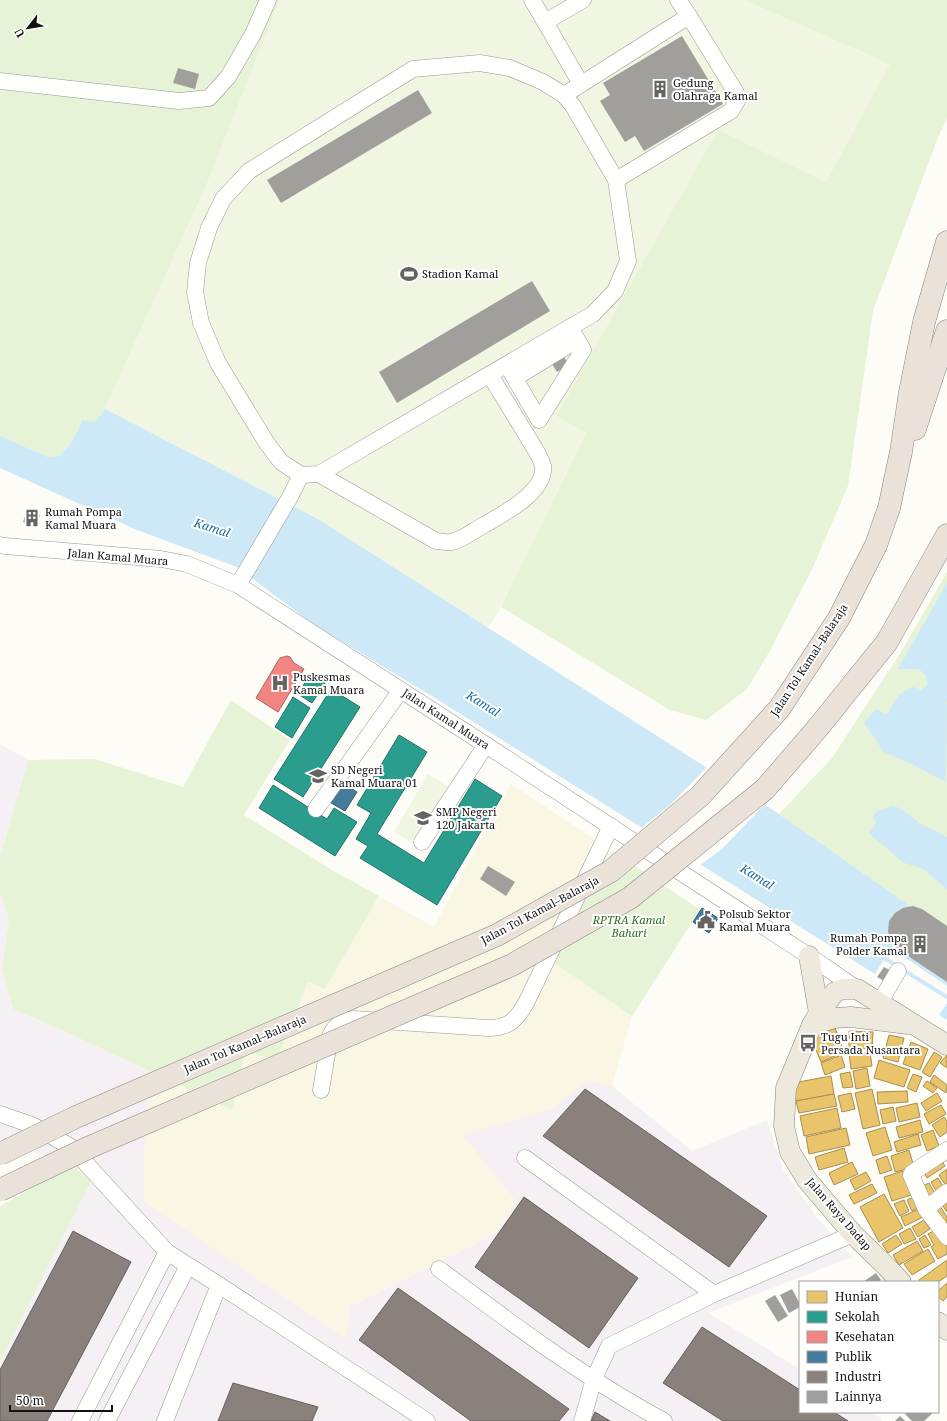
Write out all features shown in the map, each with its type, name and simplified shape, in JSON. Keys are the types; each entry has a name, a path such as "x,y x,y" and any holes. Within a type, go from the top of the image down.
{"highway":[{"path":"889,508 901,452 910,392 924,322 947,242"},
{"path":"889,508 947,331"},
{"name":"Jalan Tol Kamal–Balaraja","path":"0,1154 76,1117 497,935 611,871 700,796 779,709 839,618 876,544 889,508"},
{"path":"0,1190 90,1147 512,965 630,898 765,789 816,730 887,642 947,535"}],"main road":[{"path":"809,956 816,1019 852,1016 914,1025"},
{"name":"Jalan Raya Dadap","path":"857,989 843,989 835,992 816,1019 786,1088 784,1126 790,1152 808,1180 853,1234 900,1281"},
{"path":"857,989 947,1045"},
{"path":"939,1323 947,1330"}],"street":[{"path":"0,81 179,102 209,98 228,77 253,34 268,0"},
{"path":"532,0 581,84"},
{"path":"546,22 583,0"},
{"path":"616,180 731,111 737,101 736,93 678,0"},
{"path":"564,94 689,16"},
{"path":"319,474 490,375 511,372 574,333 615,291 628,260 616,180 573,106 564,94 543,82 510,68 480,63 413,69 249,170 222,199 209,228 198,263 195,292 201,323 218,363 266,442 281,462 301,474 319,474 436,541 451,542 465,536 517,505 528,495 539,481 542,473 543,466 538,454 490,375"},
{"path":"511,372 539,420 583,350 574,333"},
{"path":"240,581 290,497 301,474"},
{"name":"Jalan Kamal Muara","path":"0,545 41,550 160,559 187,564 240,581 401,690 809,956 857,989"},
{"path":"316,809 401,690"},
{"path":"422,842 486,745"},
{"path":"321,1090 330,1036 338,1025 348,1020 354,1019 488,1028 500,1028 513,1020 520,1013 526,1003 610,826"},
{"path":"880,1002 898,971"},
{"path":"0,1114 32,1126 71,1147 167,1252 427,1421"},
{"path":"947,1150 911,1175 926,1209 947,1237"},
{"path":"525,1158 714,1294"},
{"path":"926,1209 947,1192"},
{"path":"582,1421 594,1379 609,1346 714,1294 853,1234"},
{"path":"80,1421 167,1252"},
{"path":"107,1421 188,1266"},
{"path":"439,1269 512,1323 594,1379 664,1421"},
{"path":"165,1421 219,1285"}],"shaded area":[{"path":"0,744 28,760 0,857"},
{"path":"511,784 613,851 551,960 632,1016 612,1086 588,1080 551,1109 462,1135 516,1201 496,1233 350,1306 346,1339 144,1201 145,1137 151,1072 232,1109 245,1053 277,1059 308,981 325,989 379,896 434,927"},
{"path":"0,893 9,920 2,969 13,1009 151,1072 145,1137 144,1201 346,1338 350,1306 496,1233 461,1135 551,1109 588,1079 612,1086 692,1151 767,1120 783,1170 818,1219 852,1257 708,1313 799,1368 799,1413 873,1413 882,1419 881,1421 0,1421 0,1361 94,1176 0,1139"}],"green space":[{"path":"0,0 280,0 206,186 105,409 95,422 82,420 72,442 59,456 48,457 0,436"},
{"path":"280,0 744,0 890,64 826,182 718,130 556,416 586,433 501,607 488,628 318,519 105,409 206,186"},
{"path":"744,0 947,0 947,119 939,135 873,311 848,486 813,567 771,649 747,689 706,720 670,710 501,607 586,433 556,416 718,129 826,182 889,64"},
{"path":"947,572 947,932 779,814 832,758 898,657"},
{"path":"231,700 290,740 244,815 332,870 379,896 325,989 308,982 277,1059 245,1053 232,1110 64,1031 13,1009 2,969 9,920 0,893 0,857 28,760 95,759 183,787"},
{"path":"428,774 460,794 426,851 394,832"},
{"name":"RPTRA Kamal Bahari","path":"613,851 700,910 632,1016 550,960"},
{"path":"70,1167 94,1176 0,1361 0,1206"}],"water":[{"path":"105,409 318,519 779,814 947,932 947,986 891,948 875,974 435,698 313,624 237,567 137,530 0,468 0,436 48,457 59,456 72,442 82,420 95,422"},
{"path":"947,583 946,782 912,764 884,752 864,723 876,709 884,714 889,713 895,700 904,691 914,687 921,690 927,685 926,676 919,669 898,669"},
{"path":"893,806 902,809 919,823 947,837 947,889 922,868 904,863 869,833 876,824 873,817 877,811"},
{"path":"947,1003 947,1020 939,1015"}],"pier":[{"path":"708,766 766,803 723,848 699,866 640,829 670,805"}],"building: Hunian":[{"path":"835,1028 844,1052 821,1062 811,1038"},
{"path":"849,1031 873,1032 872,1049 849,1048"},
{"path":"889,1035 904,1038 898,1062 883,1058"},
{"path":"911,1042 928,1049 920,1070 903,1064"},
{"path":"870,1052 872,1066 851,1069 849,1054"},
{"path":"934,1052 942,1057 930,1077 922,1072"},
{"path":"841,1055 845,1067 825,1075 821,1063"},
{"path":"947,1055 947,1068 940,1063"},
{"path":"879,1060 910,1070 904,1087 874,1078"},
{"path":"867,1068 870,1086 856,1089 853,1071"},
{"path":"850,1072 853,1087 843,1088 840,1074"},
{"path":"913,1074 922,1077 916,1092 907,1088"},
{"path":"934,1075 947,1085 946,1093 930,1082"},
{"path":"831,1076 834,1094 796,1101 793,1083"},
{"path":"927,1081 937,1088 933,1093 923,1086"},
{"path":"872,1089 880,1125 863,1129 855,1093"},
{"path":"907,1091 908,1102 878,1104 877,1092"},
{"path":"851,1093 855,1109 842,1112 838,1096"},
{"path":"937,1093 942,1101 926,1111 921,1103"},
{"path":"834,1094 837,1106 799,1113 796,1101"},
{"path":"917,1103 920,1117 899,1122 896,1108"},
{"path":"941,1105 946,1114 929,1124 924,1114"},
{"path":"893,1107 896,1121 883,1124 880,1110"},
{"path":"837,1108 841,1128 804,1136 800,1116"},
{"path":"944,1117 947,1121 947,1132 940,1137 932,1125"},
{"path":"920,1120 923,1132 899,1138 896,1127"},
{"path":"885,1127 892,1150 873,1156 866,1133"},
{"path":"846,1128 850,1145 809,1154 806,1137"},
{"path":"933,1130 939,1146 927,1151 921,1135"},
{"path":"918,1134 921,1145 897,1152 894,1142"},
{"path":"844,1148 848,1162 819,1170 815,1157"},
{"path":"909,1150 914,1167 895,1172 891,1156"},
{"path":"887,1156 892,1170 880,1174 876,1160"},
{"path":"941,1159 945,1166 927,1178 923,1171"},
{"path":"852,1162 858,1174 834,1185 829,1173"},
{"path":"947,1169 947,1185 946,1186 939,1175"},
{"path":"903,1171 911,1195 892,1201 884,1177"},
{"path":"866,1172 871,1181 855,1190 850,1180"},
{"path":"938,1178 945,1190 938,1194 931,1182"},
{"path":"929,1183 937,1197 926,1203 918,1188"},
{"path":"872,1184 877,1193 854,1204 849,1195"},
{"path":"884,1194 903,1228 879,1242 860,1207"},
{"path":"916,1196 921,1206 912,1211 907,1200"},
{"path":"947,1198 947,1212 940,1202"},
{"path":"904,1200 909,1211 900,1216 894,1204"},
{"path":"938,1203 947,1217 947,1223 941,1227 929,1209"},
{"path":"921,1208 925,1216 905,1226 901,1217"},
{"path":"924,1220 930,1229 918,1237 912,1227"},
{"path":"910,1228 916,1239 904,1244 899,1234"},
{"path":"937,1229 947,1245 947,1254 938,1259 931,1247 934,1245 928,1234"},
{"path":"896,1235 902,1244 888,1253 882,1244"},
{"path":"925,1235 931,1245 924,1248 919,1239"},
{"path":"917,1241 923,1251 899,1265 893,1255"},
{"path":"928,1249 935,1261 912,1275 904,1264"},
{"path":"947,1260 947,1276 939,1281 919,1280"},
{"path":"947,1283 947,1297 943,1301 939,1298 939,1290"}],"building: Sekolah":[{"path":"311,673 325,683 312,703 298,694"},
{"path":"331,689 360,707 303,797 274,779"},
{"path":"293,697 310,708 292,738 275,727"},
{"path":"399,735 427,752 377,834 424,863 475,779 502,796 437,905 360,858 368,846 356,839 371,813 357,805"},
{"path":"273,785 327,819 334,808 357,822 335,856 259,808"}],"building: Kesehatan":[{"name":"Puskesmas Kamal Muara","path":"287,656 290,657 294,663 304,669 278,712 256,698 280,658"}],"building: Publik":[{"path":"338,780 357,792 345,811 326,800"},
{"name":"Polsub Sektor Kamal Muara","path":"702,908 718,918 709,933 693,922"}],"building: Industri":[{"path":"585,1089 767,1216 729,1267 543,1136"},
{"path":"524,1197 638,1278 589,1348 475,1267"},
{"path":"73,1231 131,1262 47,1421 0,1421 0,1370"},
{"path":"398,1288 569,1409 559,1421 471,1421 359,1340"},
{"path":"702,1327 799,1389 799,1413 836,1413 848,1421 723,1421 663,1383"},
{"path":"233,1383 318,1407 312,1421 218,1421"},
{"path":"595,1412 610,1421 591,1421"}],"building: Lainnya":[{"name":"Gedung Olahraga Kamal","path":"682,36 723,104 644,151 635,136 625,142 600,101 610,95 603,83"},
{"path":"178,68 199,74 195,89 173,83"},
{"path":"418,90 432,113 281,203 267,180"},
{"path":"532,281 550,311 397,403 379,372"},
{"path":"561,352 569,365 557,372 549,359"},
{"name":"Rumah Pompa Kamal Muara","path":"27,510 40,515 36,526 23,522"},
{"path":"488,866 515,882 506,896 480,879"},
{"name":"Rumah Pompa Polder Kamal","path":"913,906 922,909 947,926 947,982 896,948 890,940 888,931 889,921 895,913 903,908"},
{"path":"884,967 893,972 886,982 877,977"},
{"path":"876,1273 881,1280 880,1281 864,1281"},
{"path":"792,1289 799,1302 799,1308 789,1313 780,1295"},
{"path":"775,1295 788,1316 778,1322 765,1301"},
{"path":"933,1413 924,1421 912,1421 905,1414"},
{"path":"900,1416 905,1421 895,1421"}],"waterway":[{"name":"Kamal","path":"881,956 947,997"}],"place":[{"name":"Gedung Olahraga Kamal","path":"660,89"},
{"name":"Stadion Kamal","path":"409,274"},
{"name":"Rumah Pompa Kamal Muara","path":"32,518"},
{"name":"Puskesmas Kamal Muara","path":"280,683"},
{"name":"SD Negeri Kamal Muara 01","path":"318,776"},
{"name":"SMP Negeri 120 Jakarta","path":"423,818"},
{"name":"Polsub Sektor Kamal Muara","path":"706,920"},
{"name":"Rumah Pompa Polder Kamal","path":"920,944"},
{"name":"Tugu Inti Persada Nusantara","path":"808,1043"}]}
